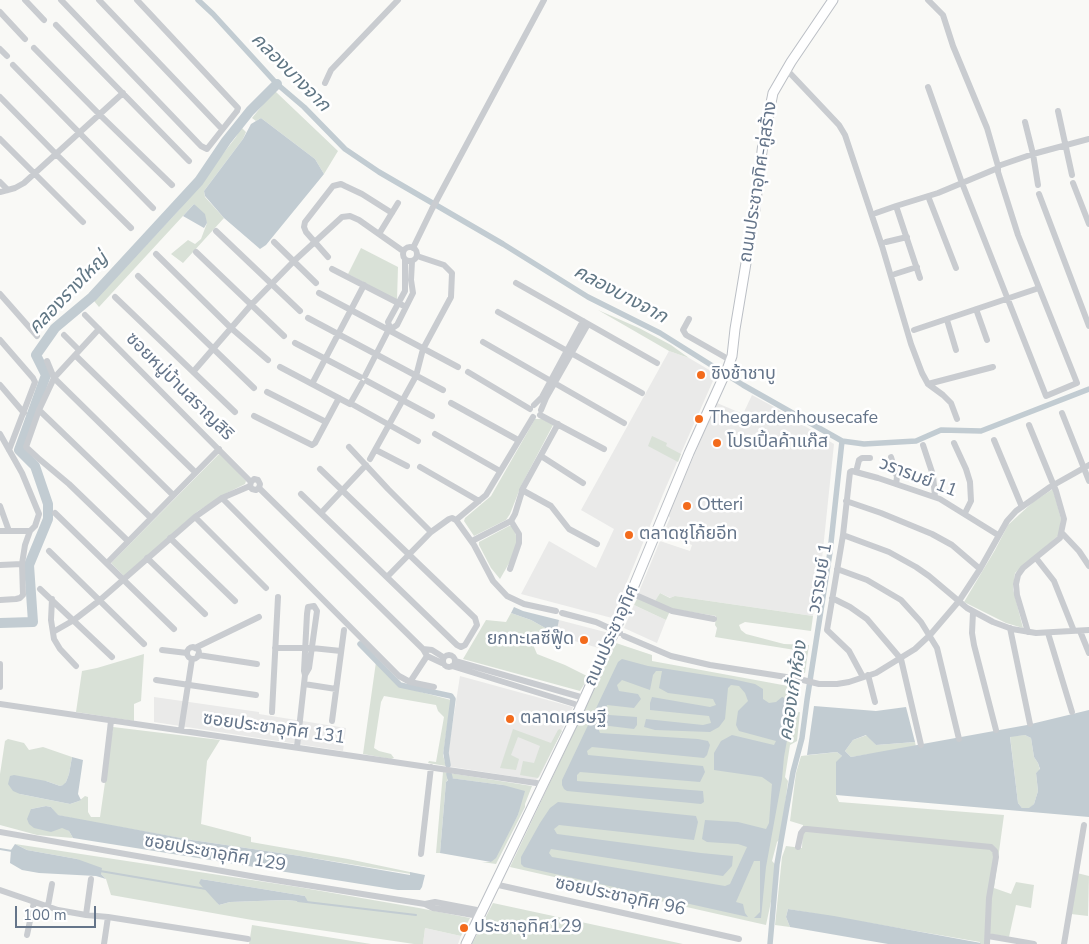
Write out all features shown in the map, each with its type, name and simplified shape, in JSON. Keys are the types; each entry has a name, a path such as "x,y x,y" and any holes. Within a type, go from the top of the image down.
{"main road":[{"name":"ถนนประชาอุทิศ-คู่สร้าง","path":"723,378 729,364 755,209 768,112 774,93 787,70 833,0"},
{"name":"ถนนประชาอุทิศ","path":"466,944 582,702 620,633 631,592 723,378"}],"street":[{"path":"25,0 44,20"},
{"path":"60,0 207,149 238,108 137,0"},
{"path":"99,0 222,129"},
{"path":"325,83 331,70 398,0"},
{"path":"413,248 544,0"},
{"path":"928,0 943,15 947,24 953,46 987,128 998,172 1018,235 1077,383 1046,396 962,183 928,87"},
{"path":"0,12 25,39"},
{"path":"56,25 188,161"},
{"path":"34,48 172,185"},
{"path":"0,49 7,56"},
{"path":"13,65 153,208"},
{"path":"787,70 839,125 845,135 873,218 911,344 922,373 928,384 944,395 951,403 957,419"},
{"path":"0,192 15,188 34,174 123,93"},
{"path":"0,97 131,228"},
{"path":"1058,111 1072,175"},
{"path":"1025,122 1038,185"},
{"path":"0,139 83,222"},
{"path":"876,213 928,196 1033,154 1089,139"},
{"path":"0,182 8,190"},
{"path":"1073,183 1089,224"},
{"path":"328,257 306,232 304,226 305,222 333,186 345,186 392,213"},
{"path":"1039,194 1089,326"},
{"path":"928,196 956,268"},
{"path":"379,234 398,204"},
{"path":"896,206 920,278"},
{"path":"192,372 272,283 342,217 346,216 359,220 403,250"},
{"path":"216,231 300,311"},
{"path":"886,242 907,236"},
{"path":"274,242 316,283"},
{"path":"389,330 388,322 405,291 411,259 417,252 413,248 407,247 403,250"},
{"path":"370,459 416,376 423,349 451,297 452,273 444,265 402,256 403,250"},
{"path":"196,252 284,336"},
{"path":"156,254 231,328 268,360"},
{"path":"350,403 389,330 397,325 413,294 411,259"},
{"path":"895,274 917,267"},
{"path":"332,269 406,307"},
{"path":"138,276 254,388"},
{"path":"516,283 657,363"},
{"path":"312,384 364,285"},
{"path":"914,330 1039,288"},
{"path":"319,293 458,367"},
{"path":"0,294 37,336"},
{"path":"115,297 235,412"},
{"path":"1082,308 1089,305"},
{"path":"976,309 986,340"},
{"path":"498,312 642,393"},
{"name":"ซอยหมู่บ้านสราญสิริ","path":"86,315 219,448 250,484 254,480 258,480 259,488 425,652 443,660 446,667 454,663 582,702"},
{"path":"308,318 442,390"},
{"path":"689,319 683,330 686,335 729,364"},
{"path":"947,320 956,350"},
{"path":"456,520 486,495 518,440 538,414 553,382 586,322"},
{"path":"99,329 54,378 39,410 27,448 69,484 128,541"},
{"path":"64,335 77,353 195,472"},
{"path":"0,340 34,381 9,450"},
{"path":"483,342 624,422"},
{"path":"295,343 432,416"},
{"path":"47,361 54,378 173,496"},
{"path":"280,367 418,441"},
{"path":"928,384 993,367"},
{"path":"468,372 532,407 538,406 538,414"},
{"path":"553,382 530,412 558,424 604,450"},
{"path":"0,385 24,412"},
{"path":"267,392 326,422"},
{"path":"254,416 310,445 315,443 339,398"},
{"path":"450,403 518,440"},
{"path":"39,410 151,518"},
{"path":"1062,413 1086,466 1089,481"},
{"path":"472,541 511,521 522,490 558,424"},
{"path":"1028,632 1016,595 1018,575 1023,568 1060,538 1064,518 1054,485 1029,424"},
{"path":"0,434 22,473 38,511 37,521 34,528 30,531 25,545 22,564 22,597 0,600"},
{"path":"435,434 500,472"},
{"path":"994,440 1022,507"},
{"path":"954,443 970,482 971,501 965,514"},
{"path":"923,445 933,475 936,497"},
{"path":"350,447 431,532"},
{"path":"107,563 219,448"},
{"path":"376,450 407,466"},
{"path":"541,456 582,482"},
{"path":"891,457 897,477 896,484"},
{"path":"853,472 859,460 870,458"},
{"path":"321,513 366,465"},
{"path":"387,577 431,532 448,519 453,518 472,541 493,581 507,596 524,604 596,622 671,656 710,665 819,684 837,684 866,676 901,659 915,649 930,635 959,601 980,569 1007,521 1022,507 1086,466"},
{"path":"420,467 479,502"},
{"path":"301,494 457,645 461,647 465,645 477,625 475,618 320,469"},
{"name":"วรารมย์ 11","path":"853,472 936,497 998,535"},
{"name":"วรารมย์ 1","path":"853,472 849,474 843,535 828,631 849,651 866,676"},
{"path":"53,632 74,620 100,600 195,517 222,498 250,484"},
{"path":"522,490 551,506 569,529 597,544"},
{"path":"222,498 399,676 410,682 434,687"},
{"path":"846,501 932,534 952,546 980,569"},
{"path":"0,506 9,530"},
{"path":"55,513 174,629"},
{"path":"195,517 266,588"},
{"path":"510,569 517,554 519,543 519,534 511,521"},
{"path":"0,531 30,531"},
{"path":"1062,533 1080,551 1089,566"},
{"path":"843,535 882,549 910,563 973,612 1010,628 1028,632 1048,633 1089,630"},
{"path":"170,538 235,601"},
{"path":"49,552 144,644"},
{"path":"147,558 205,614"},
{"path":"1036,558 1054,581 1089,653"},
{"path":"0,565 22,564"},
{"path":"837,569 867,580 901,600 930,635 937,648 959,739"},
{"path":"40,589 112,657"},
{"path":"631,592 672,611 714,619"},
{"path":"272,712 278,597"},
{"path":"832,598 850,607 867,619 887,640 901,659 921,744"},
{"path":"52,599 51,620 53,632 60,649 76,666"},
{"path":"297,747 305,675 310,668 309,649 308,608 314,606 317,611 309,649"},
{"path":"973,612 972,633 974,645 996,730"},
{"path":"181,730 192,656 198,650 195,648 259,617"},
{"path":"1010,628 1030,724"},
{"path":"332,721 344,630"},
{"path":"1048,633 1072,712"},
{"path":"275,648 340,651"},
{"path":"162,650 192,656 257,664"},
{"path":"410,682 425,652"},
{"name":"ซอยหมู่บ้านสราญสิริ","path":"443,660 451,655 454,663"},
{"path":"0,664 0,687"},
{"path":"866,676 875,702"},
{"path":"156,680 256,695"},
{"path":"304,684 336,689"},
{"name":"ซอยประชาอุทิศ 131","path":"0,704 543,784"},
{"path":"104,780 111,721"},
{"path":"420,854 431,767"},
{"path":"1064,944 1084,826"},
{"path":"798,848 801,833 807,828 991,847 995,851 996,857 990,892 987,944"},
{"name":"ซอยประชาอุทิศ 129","path":"0,832 13,836 425,904 435,902 481,914"},
{"path":"86,915 91,879"},
{"path":"48,906 52,884"},
{"name":"ซอยประชาอุทิศ 96","path":"494,884 740,939"},
{"path":"0,890 34,902 86,915 248,939"},
{"path":"27,935 34,902"},
{"path":"104,944 108,917"},
{"path":"988,936 1034,944"}],"shaded area":[{"path":"273,92 276,92 338,151 324,174 315,159 261,118 256,121 252,118"},
{"path":"261,118 315,159 324,174 266,245 260,249 224,218 205,196 204,191 243,139 251,124"},
{"path":"241,127 246,132 243,139 204,191 205,197 224,218 183,263 171,254 188,240 195,244 201,239 207,223 194,204 99,307 94,301 179,210 236,137"},
{"path":"194,204 205,214 207,223 204,228 183,216"},
{"path":"361,248 398,267 397,300 348,274"},
{"path":"598,310 639,328 671,345 689,358 669,351"},
{"path":"669,351 689,358 716,374 666,487 612,618 521,594 549,541 596,568 614,529 581,510"},
{"path":"752,395 834,444 822,559 813,616 675,596 671,598 660,593 655,601 638,594 660,541 690,551 692,545 663,534 670,518 668,515 717,403 743,414"},
{"path":"535,419 542,419 553,425 521,486 510,514 506,520 474,536 464,521 465,518 491,496"},
{"path":"652,436 667,443 666,446 681,454 678,462 648,446"},
{"path":"220,453 246,481 245,484 198,511 124,576 111,563"},
{"path":"1053,489 1061,519 1059,535 1015,573 1013,589 1023,628 1006,623 964,602 1008,525 1033,502"},
{"path":"512,526 516,535 516,551 500,579 491,568 479,542"},
{"path":"660,593 670,598 675,596 813,616 811,631 745,622 739,625 746,634 784,644 809,645 805,673 793,671 795,650 715,637 717,628 715,625 716,616 673,609 655,601"},
{"path":"638,597 670,611 666,620 634,605"},
{"path":"634,605 666,620 657,643 624,628"},
{"path":"514,607 559,620 556,634 531,620 511,613"},
{"path":"511,613 531,620 556,634 532,636 534,647 537,654 587,676 580,691 463,659 486,620 506,622"},
{"path":"559,620 609,633 605,645 602,649 554,635"},
{"path":"616,643 652,655 652,661 799,688 794,705 795,713 800,712 797,741 790,745 785,777 788,781 781,838 777,842 772,861 775,864 772,897 766,925 510,867"},
{"path":"144,654 141,701 134,704 134,721 76,712 82,671"},
{"path":"622,659 648,666 755,684 763,689 763,699 769,703 776,702 782,697 787,699 789,729 766,867 761,918 754,918 760,912 760,861 754,861 736,902 743,904 748,917 524,867 521,864 521,857 540,823 550,808 558,802 696,816 698,822 694,840 559,825 554,829 557,834 733,856 732,866 723,876 551,849 549,853 552,857 725,886 730,884 747,847 738,844 707,842 702,839 705,820 738,822 766,829 769,823 772,784 762,777 714,770 714,753 721,741 732,735 774,745 776,741 739,731 736,725 738,711 748,701 745,693 739,686 731,685 728,688 725,719 719,727 710,732 655,730 644,727 646,719 703,725 711,723 709,716 650,710 652,697 710,707 716,705 713,699 668,693 659,688 662,671 656,671 653,675 650,690 622,680 617,685 619,691 638,694 641,699 634,708 607,705 606,710 609,715 637,717 637,725 634,729 601,725 598,728 600,733 708,741 710,745 707,755 704,758 592,747 587,751 588,755 703,766 705,772 700,782 580,772 577,775 577,781 703,791 704,802 701,804 567,791 564,789 562,780 618,662"},
{"path":"376,662 398,686 451,700 443,755 446,766 428,763 429,761 436,762 444,717 438,711 436,705 384,696 381,702 374,748 391,754 394,758 363,754"},
{"name":"ตลาดเศรษฐี","path":"460,676 573,707 540,776 536,780 446,766"},
{"path":"154,697 259,712 259,714 346,728 343,751 154,722"},
{"path":"814,706 876,711 906,707 915,742 876,745 866,735 853,740 845,751 851,757 1027,725 1089,710 1089,817 836,795 836,762 842,756 837,752 807,755","holes":["1025,735 1031,738 1034,757 1040,769 1036,773 1038,791 1034,804 1029,808 1022,808 1018,803 1010,737"]},
{"path":"113,727 220,740 207,761 201,824 251,837 251,842 348,859 410,872 411,874 192,840 86,821 57,815 51,807 46,806 31,809 69,831 73,838 37,835 0,825 0,774 5,741 8,739 24,743 29,750 43,747 72,757 69,774 64,785 60,786 46,781 20,794 70,804 79,801 85,796 88,797 88,812 91,817 100,817"},
{"path":"513,729 551,743 558,730 562,731 538,778 520,775 523,761 534,763 540,746 518,737 511,755 519,759 516,770 500,768"},
{"path":"867,735 876,745 915,742 916,747 851,757 845,751 853,740"},
{"path":"1025,735 1031,738 1034,757 1040,770 1036,773 1038,791 1034,804 1030,808 1022,808 1018,803 1010,736"},
{"path":"837,752 842,756 836,795 839,802 1004,815 994,888 1011,894 1016,882 1034,885 1031,908 1016,905 1009,937 985,933 985,944 980,944 980,942 788,909 786,917 790,927 775,925 782,857 786,846 802,848 803,825 790,821 796,773 801,756"},
{"path":"72,757 83,760 78,794 81,800 79,801 70,804 20,794 13,791 8,784 10,776 14,775 46,781 60,786 63,785 69,774"},
{"path":"443,772 532,786 525,807 496,864 482,862 491,862 518,815 520,804 503,785 449,778 446,782 440,853 436,853"},
{"path":"450,778 503,785 525,791 518,815 496,858 491,862 440,853 446,782"},
{"path":"51,807 58,815 192,840 410,875 410,872 425,875 420,890 398,890 73,838 69,831 62,828 51,832 34,828 29,824 27,819 31,809"},
{"path":"15,844 298,887 470,918 461,936 425,928 423,944 252,920 111,895 106,879 77,859 27,850","holes":["201,879 305,896 307,902 285,900 230,902 219,905"]},
{"path":"15,844 27,850 77,859 102,868 101,874 106,879 96,876 39,873 22,870 10,863 11,850"},
{"path":"1077,873 1089,876 1088,916 1071,914"},
{"path":"201,879 305,896 308,902 285,900 230,902 219,905 199,883"},
{"path":"493,903 683,944 472,944"},
{"path":"788,909 981,943 888,944 790,927 786,917"},
{"path":"252,925 371,944 249,944"},
{"path":"425,928 461,936 458,944 423,944"}],"waterway":[{"name":"คลองบางจาก","path":"198,0 277,84 304,107 345,149 379,172 503,244 588,297 660,333 743,385 842,441 864,444 916,441 941,430 981,431 1089,389"},
{"name":"คลองรางใหญ่","path":"0,623 33,622 29,565 48,519 48,504 35,466 19,450 46,375 36,355 55,328 92,297 199,181 226,141 250,111 277,84"},
{"name":"คลองเก้าห้อง","path":"770,944 777,864 793,772 802,738 830,552 842,441"},
{"path":"360,644 400,685 451,696 453,699 446,753 448,765"},
{"path":"449,774 450,778"},
{"path":"0,849 12,851"},
{"path":"100,871 206,889"},
{"path":"298,901 416,915"}],"place":[{"name":"ชิงช้าชาบู","path":"701,375"},
{"name":"Thegardenhousecafe","path":"699,419"},
{"name":"โปรเปิ้ลค้าแก๊ส","path":"717,443"},
{"name":"Otteri","path":"687,506"},
{"name":"ตลาดซุโก้ยอีท","path":"629,535"},
{"name":"ยกทะเลซีฟู๊ด","path":"584,640"},
{"name":"ตลาดเศรษฐี","path":"510,719"},
{"name":"ประชาอุทิศ129","path":"464,928"}]}
